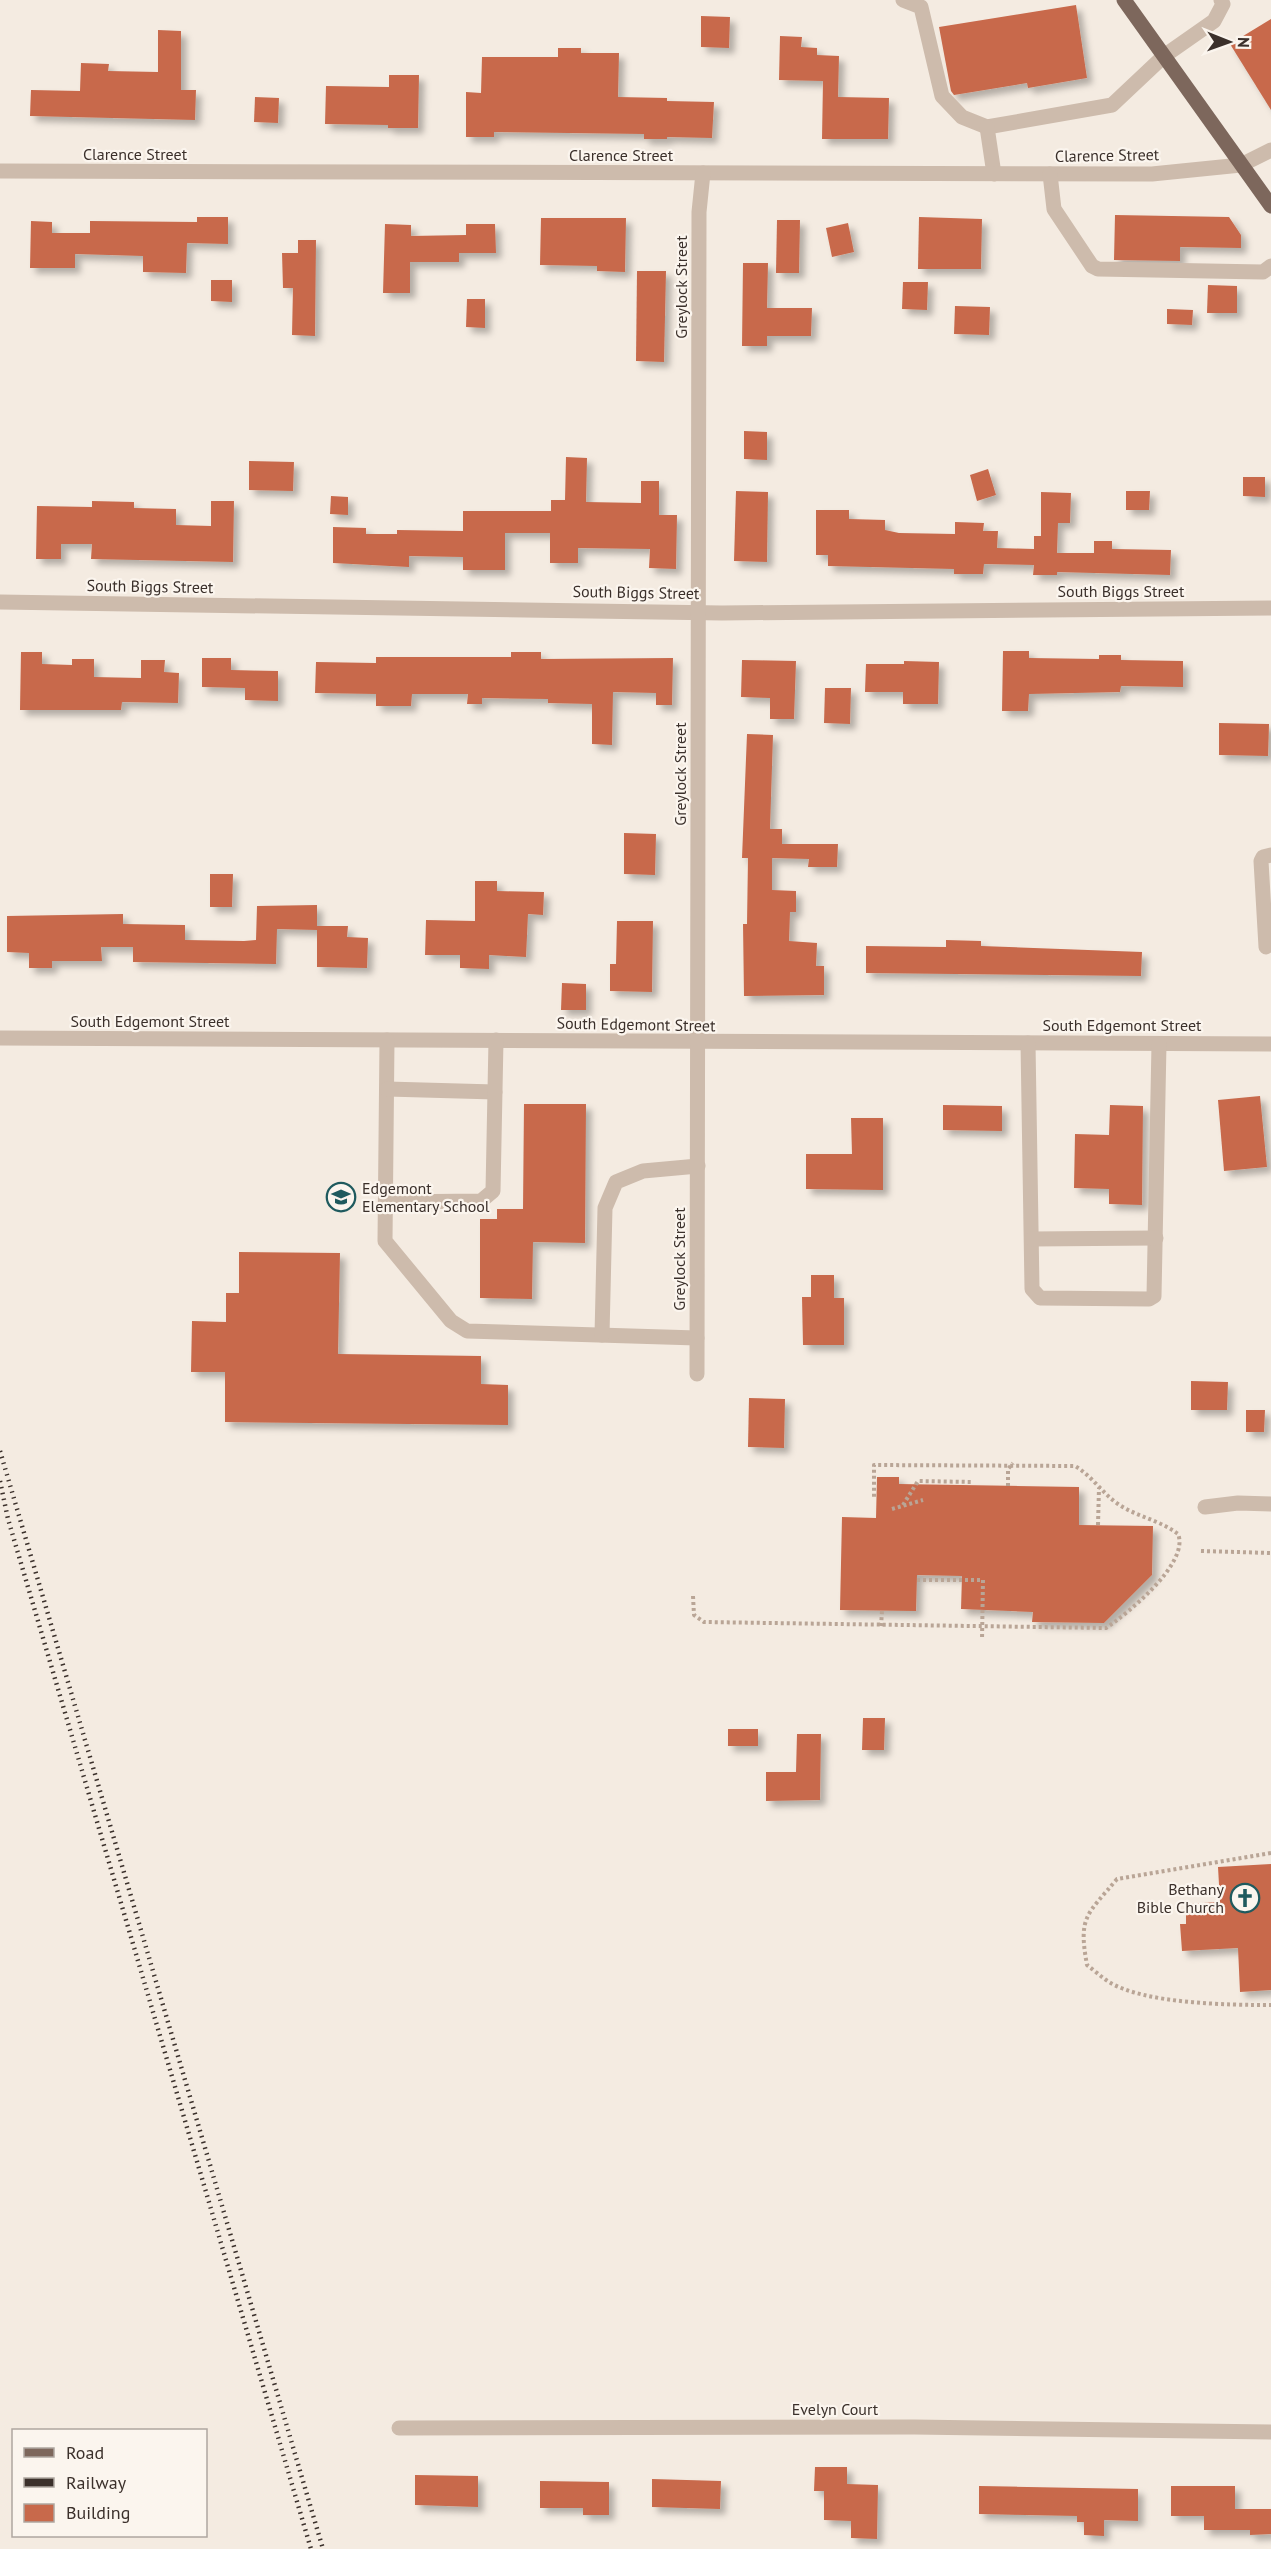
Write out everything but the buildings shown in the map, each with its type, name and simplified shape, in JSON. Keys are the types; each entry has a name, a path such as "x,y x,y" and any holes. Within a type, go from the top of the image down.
{"main road":[{"path":"1124,0 1271,206"}],"street":[{"path":"903,0 921,8 942,96 962,117 987,128 1112,105 1164,56 1214,21 1222,4 1221,0"},
{"path":"987,128 994,174"},
{"path":"1241,165 1271,150"},
{"name":"Clarence Street","path":"0,171 1152,174 1241,165"},
{"name":"Greylock Street","path":"697,1374 699,1041 697,610 699,212 703,173"},
{"path":"1050,174 1054,209 1092,266 1098,269 1263,272 1271,266"},
{"name":"South Biggs Street","path":"0,602 734,612 1271,608"},
{"path":"1266,947 1261,861 1263,857 1271,855"},
{"name":"South Edgemont Street","path":"0,1038 1271,1044"},
{"path":"387,1040 385,1241 451,1321 467,1331 697,1338"},
{"path":"386,1202 481,1202 493,1191 496,1040"},
{"path":"1028,1043 1032,1289 1040,1298 1149,1299 1154,1296 1155,1291 1159,1044"},
{"path":"387,1089 495,1092"},
{"path":"602,1335 604,1208 616,1182 643,1171 698,1166"},
{"path":"1032,1239 1156,1238"},
{"path":"1205,1507 1238,1503 1271,1504"},
{"name":"Evelyn Court","path":"399,2428 914,2427 1271,2432"}],"path":[{"path":"1008,1486 1008,1469 1012,1464"},
{"path":"693,1596 694,1615 704,1622 982,1628 1106,1628 1123,1617 1155,1586 1172,1563 1179,1546 1178,1534 1169,1527 1141,1518 1117,1504 1086,1473 1075,1466 874,1465 874,1498"},
{"path":"903,1505 918,1481 973,1482"},
{"path":"1098,1487 1098,1525"},
{"path":"892,1509 923,1500"},
{"path":"1201,1551 1271,1552"},
{"path":"917,1580 982,1580 982,1640"},
{"path":"881,1626 882,1611"},
{"path":"1271,1853 1118,1879 1090,1911 1082,1927 1087,1965 1110,1983 1149,1996 1229,2005 1271,2005"}],"railway":[{"path":"0,1451 323,2549"},
{"path":"0,1481 8,1519 311,2549"}],"place":[{"name":"Edgemont Elementary School","path":"341,1197"},
{"name":"Bethany Bible Church","path":"1245,1898"}]}
